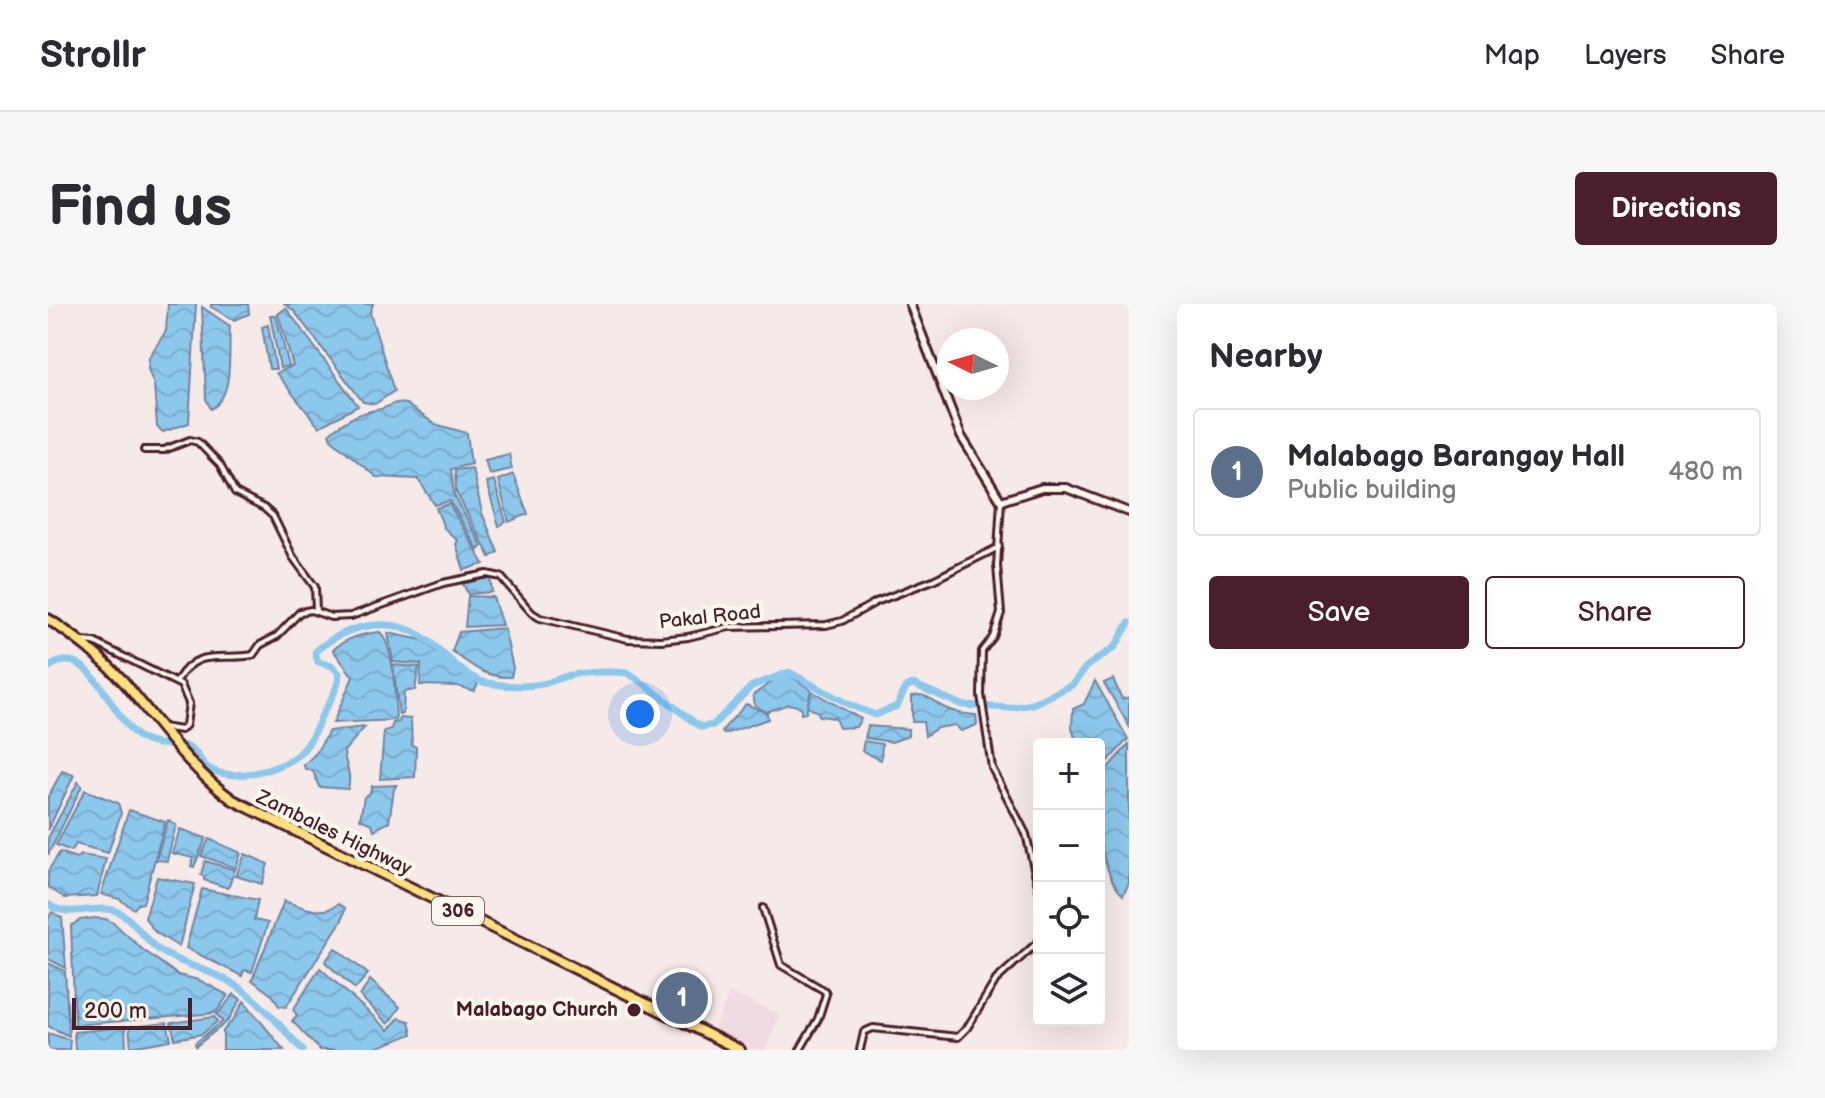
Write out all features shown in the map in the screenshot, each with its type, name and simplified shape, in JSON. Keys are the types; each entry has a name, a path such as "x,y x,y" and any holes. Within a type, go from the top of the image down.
{"main road":[{"name":"Zambales Highway","path":"48,619 79,641 123,682 169,737 219,789 249,809 738,1049"}],"street":[{"path":"910,304 961,436 1001,501 997,566 1001,613 993,637 982,651 982,708 995,778 1026,834 1037,882"},
{"path":"144,450 164,450 190,440 198,442 220,465 235,493 273,516 293,557 315,587 316,611 297,614 277,636 260,645 253,655 213,656 200,660 188,666 177,681"},
{"path":"1001,501 1042,488 1066,488 1129,512"},
{"name":"Pakal Road","path":"316,611 331,617 351,616 443,583 492,574 501,577 540,618 628,639 688,637 729,627 826,625 842,621 876,602 945,575 999,547"},
{"path":"79,641 94,642 177,681 187,697 188,721 181,730 161,727"},
{"path":"763,908 781,965 826,994 818,1019 800,1050"},
{"path":"860,1050 864,1032 873,1028 958,1037 967,1028 996,980 1033,946"}],"shaded area":[{"path":"729,993 780,1014 765,1050 753,1050 713,1033"}],"water":[{"path":"168,304 196,304 189,423 163,432 157,427 154,385 148,369 149,357 166,331"},
{"path":"211,304 248,304 249,314 234,320 211,307"},
{"path":"285,304 373,304 370,313 394,391 375,404 363,402 294,311"},
{"path":"202,307 230,326 227,383 219,403 211,409 206,399"},
{"path":"286,308 358,406 319,427 276,373 293,366 278,314"},
{"path":"270,315 276,315 289,366 280,368"},
{"path":"268,325 276,369 269,369 262,327"},
{"path":"395,403 406,404 435,424 467,433 471,464 451,469 454,495 482,546 478,550 450,501 435,505 418,479 376,477 331,439 329,434 350,419"},
{"path":"509,454 512,469 489,474 485,460"},
{"path":"472,468 482,513 498,552 490,557 456,492 455,470"},
{"path":"513,474 528,514 509,522 498,480"},
{"path":"494,480 506,522 499,526 486,482"},
{"path":"450,504 484,564 464,570 456,544 458,541 444,528 436,508"},
{"path":"490,577 492,592 468,594 463,584"},
{"path":"468,596 493,597 502,625 465,627"},
{"path":"504,628 513,668 511,677 487,673 452,651 459,632"},
{"path":"380,632 389,649 396,720 333,723 353,677 333,650 355,637"},
{"path":"388,633 422,640 478,684 474,691 457,686 420,685 421,664 393,662"},
{"path":"393,665 419,667 415,690 404,692 403,714 399,715"},
{"path":"788,674 811,690 806,713 801,714 801,707 789,704 766,712 755,705 753,695"},
{"path":"1113,679 1122,699 1129,697 1129,726 1104,683"},
{"path":"1095,681 1128,739 1105,764 1105,738 1075,738 1073,709 1084,704"},
{"path":"812,691 861,719 856,727 839,728 835,718 819,716 818,712 807,707"},
{"path":"920,695 951,711 976,715 977,725 961,731 955,725 937,728 925,736 923,722 912,722 912,696"},
{"path":"746,704 767,713 768,719 724,734 725,727"},
{"path":"400,718 411,719 412,745 416,747 415,777 380,779 384,731 391,729"},
{"path":"868,726 908,729 908,736 892,742 865,738"},
{"path":"365,727 344,751 349,773 348,789 319,787 313,771 305,769 304,765 316,753 329,731"},
{"path":"864,741 882,744 881,760 862,751"},
{"path":"1129,744 1129,883 1123,895 1115,886 1105,862 1105,772"},
{"path":"62,771 74,775 48,830 48,797"},
{"path":"78,782 82,786 48,855 48,838"},
{"path":"397,785 389,822 374,830 372,824 360,819 364,797 370,793 372,786"},
{"path":"85,790 118,803 121,813 108,853 76,844 72,851 56,845"},
{"path":"129,810 165,822 143,903 134,909 119,899 101,894"},
{"path":"168,820 176,825 167,861 156,860"},
{"path":"180,829 206,838 194,867 191,866 193,858 172,853"},
{"path":"209,839 241,853 236,868 201,856"},
{"path":"60,852 76,858 81,855 106,859 97,896 65,898 48,887 48,871"},
{"path":"245,854 268,864 262,884 236,876"},
{"path":"205,861 235,870 228,888 204,880 201,875"},
{"path":"157,877 195,884 179,947 155,932 145,918"},
{"path":"202,889 258,900 254,920 268,923 252,972 244,970 242,976 186,948"},
{"path":"284,901 312,910 325,910 338,904 345,908 342,920 286,1007 279,1006 273,996 252,980"},
{"path":"52,912 62,918 66,968 48,959 48,919"},
{"path":"94,918 115,924 142,949 178,975 199,980 228,995 216,1013 75,1025 71,926 80,920"},
{"path":"335,948 368,974 355,989 325,962"},
{"path":"48,963 65,971 69,1036 48,1026"},
{"path":"320,968 388,1030 399,1018 409,1021 412,1034 371,1050 320,1050 292,1021 297,1015 293,1010"},
{"path":"370,980 400,1007 388,1024 360,996"},
{"path":"234,994 241,999 228,1021 196,1046 195,1043 223,1021 217,1015"},
{"path":"244,1001 284,1050 223,1050 223,1031"},
{"path":"214,1017 218,1021 202,1034 175,1039 171,1023"},
{"path":"167,1023 171,1040 131,1047 129,1027"},
{"path":"125,1027 126,1050 75,1050 74,1032"},
{"path":"48,1033 70,1040 69,1050 48,1050"}],"waterway":[{"path":"48,668 63,661 77,663 100,686 132,732 156,744 186,746 216,772 240,774 267,770 303,751 339,679 339,673 332,666 318,662 315,652 340,635 369,626 399,627 413,632 434,645 463,671 487,683 528,686 576,674 627,673 701,727 713,725 752,686 789,672 875,715 897,706 906,687 913,684 962,705 1009,708 1033,704 1072,685 1086,667 1115,647 1129,623"},
{"path":"48,904 64,911 105,909 120,913 159,950 223,978 242,990 261,1005 303,1050"}],"place":[{"name":"Malabago Barangay Hall","path":"682,998"},
{"name":"Malabago Church","path":"634,1010"}]}
